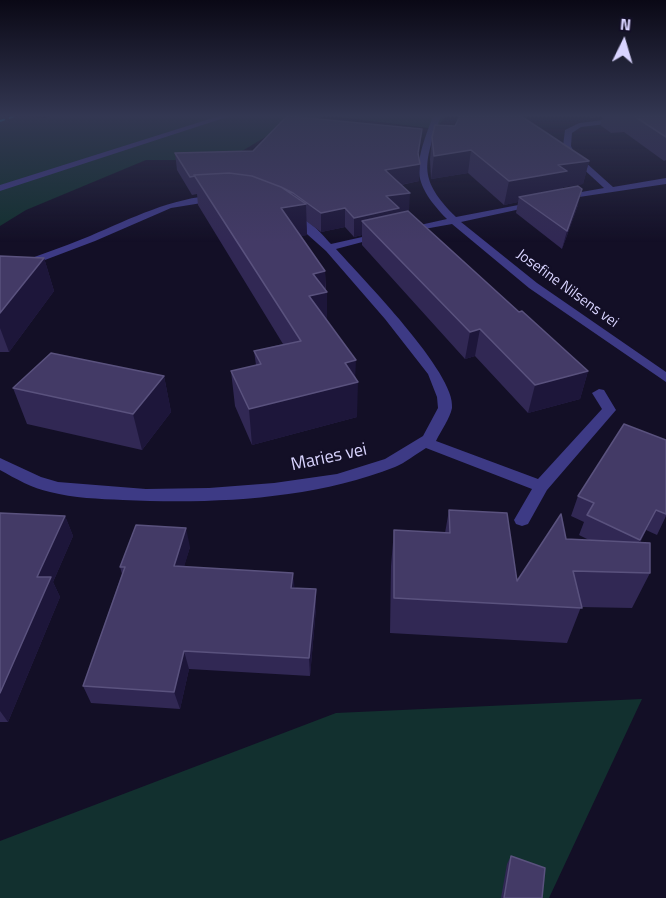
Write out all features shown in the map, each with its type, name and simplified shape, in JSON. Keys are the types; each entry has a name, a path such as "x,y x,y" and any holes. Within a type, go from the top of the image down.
{"street":[{"path":"0,188 94,158"},
{"name":"Josefine Nilsens vei","path":"425,158 423,181 430,195 452,220 571,312 666,378"},
{"path":"575,158 611,190"},
{"path":"552,200 666,180"},
{"path":"0,274 92,238 146,213 192,200 224,198"},
{"path":"398,232 541,202"},
{"name":"Maries vei","path":"0,463 56,488 121,496 199,496 303,486 363,474 397,460 424,442 439,428 445,407 441,383 383,308 330,247 299,220 280,209"},
{"path":"330,247 387,235"},
{"path":"522,520 542,486 609,410 599,393"},
{"path":"424,442 542,486"}],"green space":[{"path":"0,158 231,158 227,160 146,160 26,210 0,226"},
{"path":"642,699 549,898 0,898 0,841 336,713"}],"building":[{"path":"178,158 419,158 420,164 385,170 410,193 386,196 399,208 354,218 345,208 321,213 293,193 252,176 229,173 190,177"},
{"path":"481,158 584,158 589,161 558,165 567,171 509,181"},
{"path":"229,173 252,176 281,187 306,204 281,208 325,271 313,274 327,292 309,296 356,360 345,363 358,382 249,409 231,371 261,364 254,351 301,341 194,175"},
{"path":"578,186 582,189 567,231 519,197"},
{"path":"408,211 588,371 535,385 480,329 470,332 362,221"},
{"path":"0,256 44,258 0,313"},
{"path":"51,353 164,376 133,414 13,388"},
{"path":"624,424 666,440 666,514 656,510 640,540 587,515 594,503 578,496"},
{"path":"449,510 507,513 517,581 561,514 566,539 650,543 650,573 573,571 582,608 394,598 394,530 450,533"},
{"path":"0,513 65,516 37,577 51,577 0,693"},
{"path":"136,525 186,528 174,566 293,573 291,588 316,589 309,658 184,651 174,692 83,686 125,567 120,567"},
{"path":"511,856 545,868 542,898 504,898"}]}
